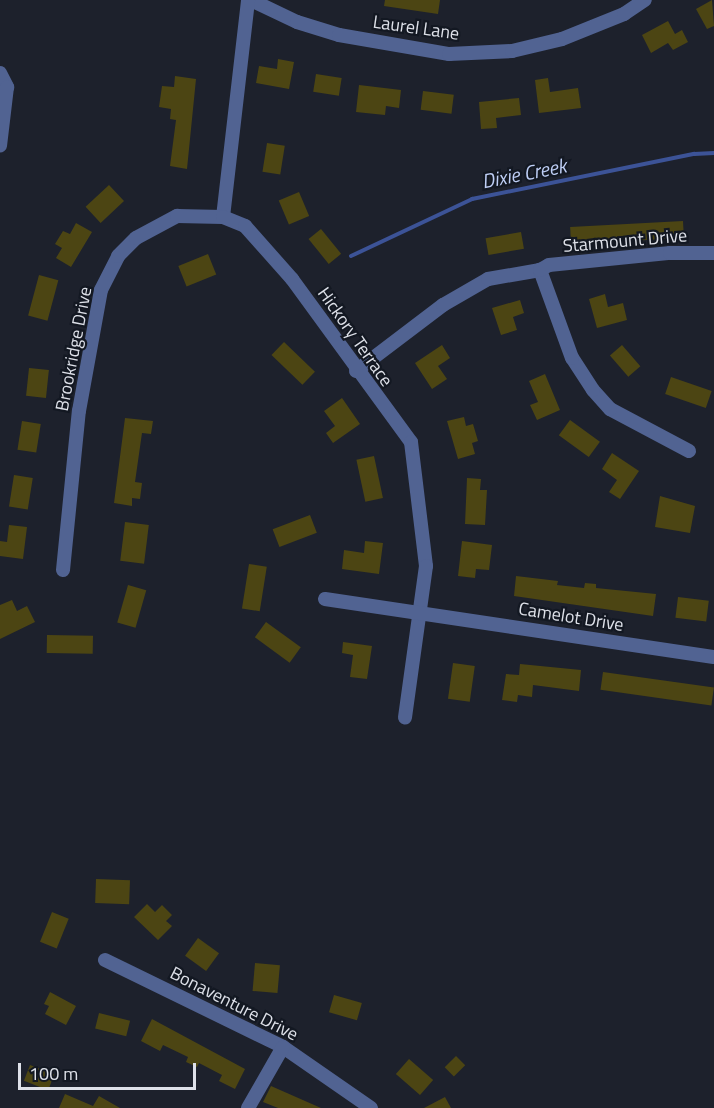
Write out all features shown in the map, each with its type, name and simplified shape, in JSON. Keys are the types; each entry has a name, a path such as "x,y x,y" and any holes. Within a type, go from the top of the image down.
{"street":[{"name":"Laurel Lane","path":"249,0 297,22 339,35 449,54 512,51 562,39 624,14 645,0"},
{"path":"223,217 249,0"},
{"path":"0,73 7,87 0,146"},
{"name":"Brookridge Drive","path":"63,570 79,411 101,290 118,256 136,238 156,225 177,216 223,217"},
{"name":"Hickory Terrace","path":"223,217 244,226 292,279 356,371 411,442 426,566 422,612 405,718"},
{"name":"Starmount Drive","path":"356,371 443,305 488,279 540,270 549,265 670,253 714,253"},
{"path":"540,270 572,358 610,409 689,451"},
{"name":"Camelot Drive","path":"325,599 714,657"},
{"name":"Bonaventure Drive","path":"105,960 283,1047 370,1108"},
{"path":"248,1108 283,1047"}],"building":[{"path":"385,0 440,0 438,14 384,6"},
{"path":"712,0 714,26 707,29 696,9"},
{"path":"668,21 675,34 682,30 688,42 673,50 668,43 651,53 642,35"},
{"path":"278,59 294,62 289,89 256,83 259,66 277,69"},
{"path":"316,74 342,78 339,96 313,92"},
{"path":"175,76 196,79 187,169 170,166 176,120 170,119 171,109 159,107 162,86 174,87"},
{"path":"548,78 550,92 578,88 581,108 539,113 535,80"},
{"path":"359,85 401,90 399,108 386,106 385,115 356,112"},
{"path":"423,91 454,95 451,114 421,110"},
{"path":"519,98 521,115 496,118 497,128 481,129 479,102"},
{"path":"267,143 285,146 280,174 262,172"},
{"path":"109,185 124,201 101,223 86,207"},
{"path":"299,192 309,216 289,225 279,201"},
{"path":"683,221 684,238 571,244 570,227"},
{"path":"76,223 92,232 71,267 56,258 62,248 55,244 63,231 70,234"},
{"path":"321,229 341,254 329,264 309,239"},
{"path":"521,232 524,249 488,255 486,238"},
{"path":"208,254 216,274 187,286 178,266"},
{"path":"39,275 58,280 47,321 28,316"},
{"path":"605,294 608,307 623,303 627,320 597,328 589,299"},
{"path":"520,300 524,313 513,317 517,330 501,335 492,308"},
{"path":"284,342 315,372 302,385 271,355"},
{"path":"442,345 450,358 438,366 447,379 432,389 415,363"},
{"path":"622,345 640,366 628,377 610,355"},
{"path":"29,368 49,370 46,398 26,396"},
{"path":"545,374 560,410 537,420 530,405 538,402 529,381"},
{"path":"671,377 712,391 706,408 665,394"},
{"path":"342,398 360,424 333,443 326,433 335,426 324,411"},
{"path":"464,417 466,426 473,424 478,441 472,443 475,454 458,459 447,421"},
{"path":"125,418 153,421 151,434 142,433 135,482 142,483 140,499 132,498 132,506 114,503"},
{"path":"570,420 600,442 589,457 559,435"},
{"path":"22,421 41,424 36,453 17,450"},
{"path":"612,453 639,471 620,499 609,492 617,480 602,469"},
{"path":"374,456 383,498 365,502 356,460"},
{"path":"14,475 33,478 28,510 9,507"},
{"path":"467,478 481,479 480,490 487,490 485,525 465,524"},
{"path":"660,496 695,506 690,533 655,527"},
{"path":"310,515 317,533 279,547 273,529"},
{"path":"125,522 149,525 144,564 120,561"},
{"path":"9,525 27,527 23,559 0,556 0,541 7,542"},
{"path":"365,541 383,543 379,574 342,569 344,550 364,553"},
{"path":"462,541 492,545 489,570 476,569 475,578 458,576"},
{"path":"249,564 267,567 260,611 242,608"},
{"path":"516,576 558,581 557,585 584,588 585,583 596,584 596,588 656,594 653,616 514,596"},
{"path":"128,585 146,590 136,628 117,622"},
{"path":"678,597 709,601 706,622 675,618"},
{"path":"12,600 17,611 27,606 35,622 0,639 0,605"},
{"path":"266,622 301,647 290,663 255,637"},
{"path":"47,635 93,636 93,654 47,653"},
{"path":"343,642 372,646 367,679 350,677 353,655 342,653"},
{"path":"453,663 475,666 470,702 448,699"},
{"path":"520,664 581,670 579,691 533,685 532,697 518,695 517,702 502,700 506,674 519,675"},
{"path":"603,672 714,688 711,705 600,690"},
{"path":"96,879 130,880 129,904 95,903"},
{"path":"147,904 155,912 162,905 172,915 166,921 172,926 158,940 134,917"},
{"path":"52,912 69,919 57,948 40,942"},
{"path":"198,938 219,953 206,971 185,956"},
{"path":"255,963 280,965 277,993 253,991"},
{"path":"50,992 76,1006 66,1025 45,1014 49,1006 44,1004"},
{"path":"334,995 362,1003 357,1020 329,1012"},
{"path":"99,1013 130,1021 126,1036 95,1029"},
{"path":"152,1019 245,1069 235,1089 219,1081 222,1075 199,1063 197,1067 186,1062 188,1057 163,1045 160,1051 141,1041"},
{"path":"456,1056 465,1065 454,1077 445,1067"},
{"path":"409,1059 433,1080 420,1095 396,1074"},
{"path":"30,1065 54,1074 48,1090 24,1081"},
{"path":"271,1086 321,1108 278,1108 263,1102"},
{"path":"65,1094 93,1106 99,1096 120,1108 59,1108"},
{"path":"445,1097 451,1108 424,1108"}],"waterway":[{"name":"Dixie Creek","path":"351,256 472,199 694,154 714,153"}]}
